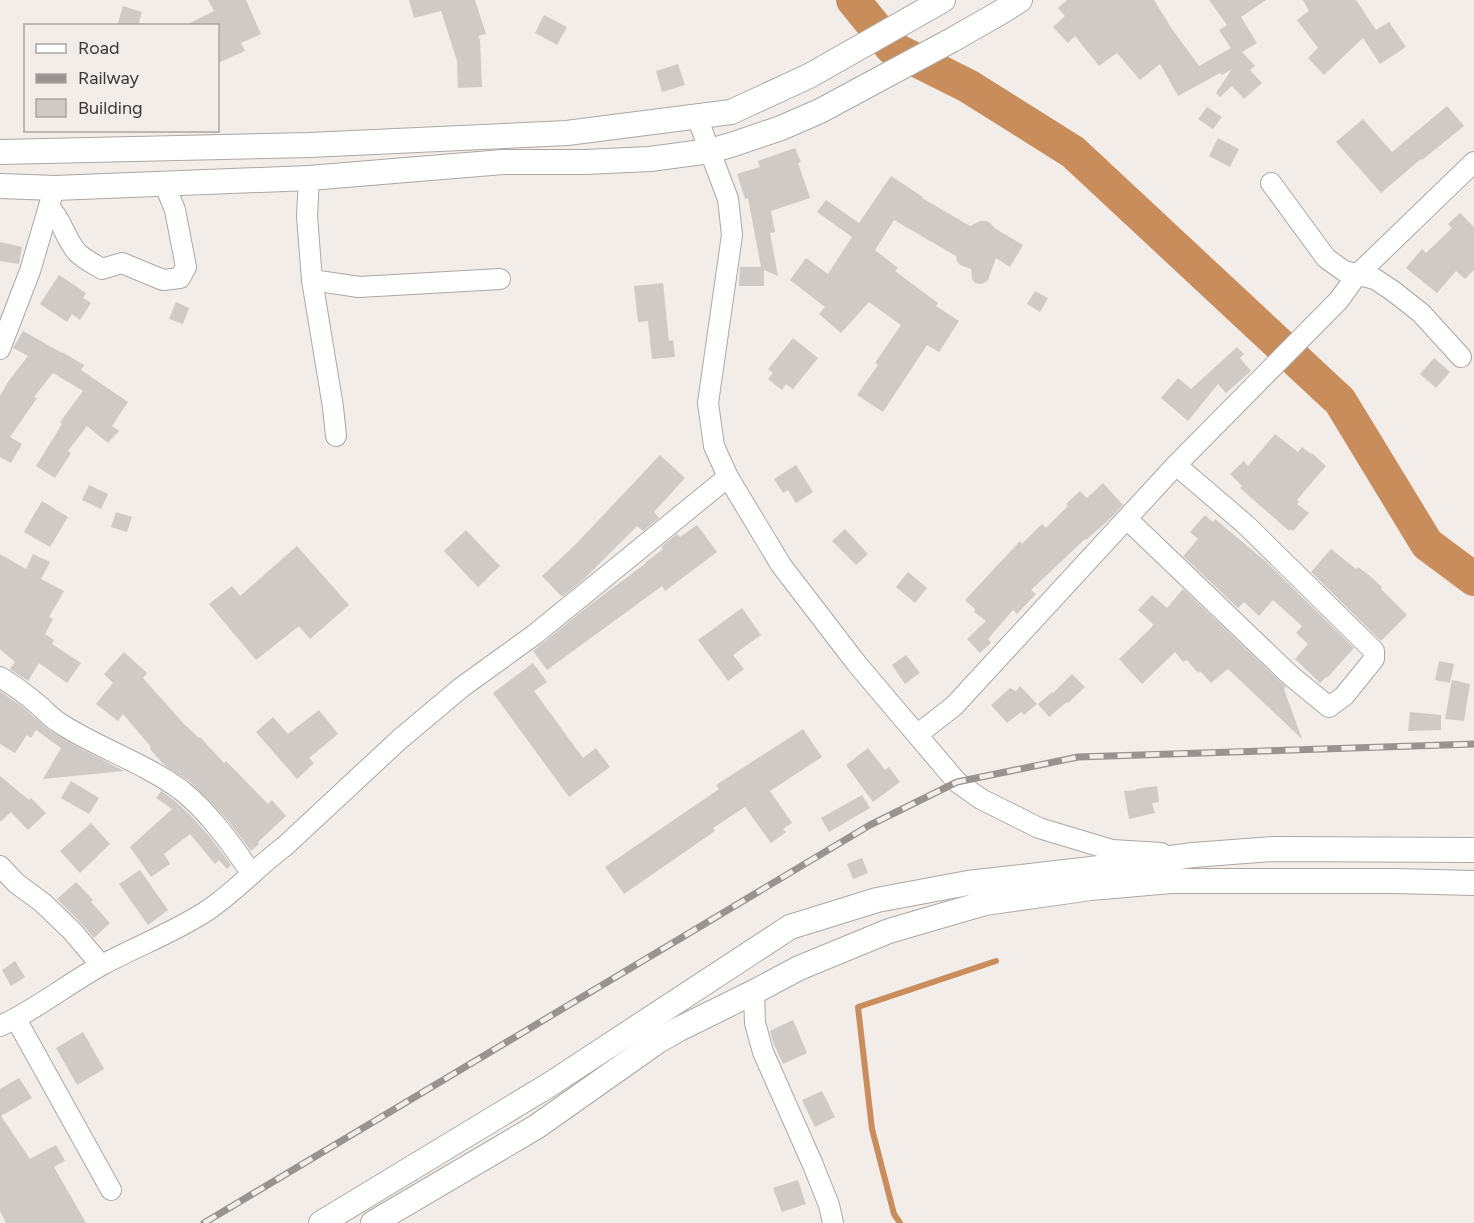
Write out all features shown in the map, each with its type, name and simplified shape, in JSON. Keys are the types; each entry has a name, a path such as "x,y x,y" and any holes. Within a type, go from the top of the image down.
{"main road":[{"path":"0,152 309,145 567,133 731,112 809,76 943,0"},
{"path":"0,186 52,197 164,183 309,178 503,162 650,159 710,151 781,128 820,111 1010,6"},
{"path":"321,1223 549,1085 790,927 878,900 968,883 1193,855 1273,849 1474,850"},
{"path":"374,1223 536,1127 658,1041 679,1029 754,993 799,968 889,931 985,903 1091,888 1171,881 1474,883"}],"street":[{"path":"698,117 728,199 732,235 708,403 714,446 728,477 781,565 857,664 957,782 981,799 1039,828 1112,850 1193,855"},
{"path":"918,734 954,706 1176,465 1339,300 1357,275 1472,169"},
{"path":"309,178 307,216 312,280 336,436"},
{"path":"52,197 55,213 77,253 102,269 122,263 163,280 180,278 186,267 175,210 164,183"},
{"path":"1271,183 1326,258 1344,271 1376,279 1421,313 1461,357"},
{"path":"0,349 30,271 52,197"},
{"path":"312,280 359,287 500,279"},
{"path":"1127,519 1290,675 1322,702 1329,707 1344,696 1374,659 1374,651 1245,525 1176,465"},
{"path":"111,1190 8,1022 101,965 164,935 207,911 238,888 400,739 462,687 534,635 728,477"},
{"path":"0,677 37,703 56,720 183,791 228,841 252,873"},
{"path":"0,866 8,888 43,903 101,965"},
{"path":"754,993 755,1023 763,1052 813,1165 829,1205 832,1223"}],"building":[{"path":"208,0 246,0 261,34 241,43 245,51 219,63 219,24 188,24 214,11"},
{"path":"409,0 475,0 486,34 478,36 482,87 458,88 457,61 441,11 414,18"},
{"path":"1067,0 1154,0 1199,66 1231,48 1219,30 1227,25 1209,0 1266,0 1241,17 1257,43 1242,52 1255,66 1250,70 1262,83 1244,99 1232,86 1220,97 1216,93 1232,69 1178,96 1160,64 1140,80 1117,53 1099,66 1075,36 1068,43 1053,27 1065,16 1058,8"},
{"path":"1303,0 1356,0 1376,30 1389,22 1406,47 1380,64 1363,38 1324,75 1308,58 1318,48 1297,20 1309,11"},
{"path":"123,6 142,12 139,24 118,24"},
{"path":"544,15 567,27 557,45 535,33"},
{"path":"678,64 685,85 662,92 656,71"},
{"path":"1447,106 1464,126 1381,193 1336,142 1363,119 1392,152"},
{"path":"1207,107 1222,117 1213,129 1198,119"},
{"path":"1218,138 1239,149 1230,167 1209,156"},
{"path":"795,148 810,198 771,211 775,232 770,233 778,276 764,270 764,286 739,286 740,267 761,267 748,198 745,199 737,174 760,167 758,161"},
{"path":"891,176 922,198 970,226 986,221 1023,245 1010,267 996,258 988,280 980,284 975,283 971,269 960,265 956,256 894,220 875,250 898,268 895,271 938,303 936,306 959,321 939,352 927,345 883,412 857,395 878,365 875,363 901,325 869,302 841,333 819,314 825,307 790,280 806,258 828,274 852,237 817,212 826,200 859,223"},
{"path":"1460,213 1474,227 1474,270 1465,279 1456,271 1437,293 1406,268 1422,249 1426,253 1452,228 1448,224"},
{"path":"0,242 22,247 19,264 0,261"},
{"path":"59,275 86,293 83,298 91,303 80,320 72,314 67,322 40,304"},
{"path":"663,283 669,341 673,340 675,357 652,359 648,321 638,322 634,286"},
{"path":"1035,291 1048,298 1040,312 1027,304"},
{"path":"176,302 189,308 183,324 169,319"},
{"path":"23,331 84,365 81,370 128,402 112,426 119,431 108,443 87,426 68,451 71,453 55,478 36,466 62,424 60,422 83,391 53,373 34,397 37,398 10,437 22,444 11,463 0,457 0,396 28,356 13,348"},
{"path":"793,338 818,358 793,389 786,384 782,390 768,379 773,373 768,369"},
{"path":"1237,347 1244,354 1240,358 1251,371 1226,393 1218,384 1188,421 1161,398 1178,378 1191,389"},
{"path":"1434,358 1450,372 1436,388 1420,374"},
{"path":"1275,434 1298,452 1302,447 1312,453 1326,466 1297,500 1299,502 1297,504 1309,513 1293,531 1291,529 1289,531 1240,488 1242,486 1230,474 1244,461 1248,466"},
{"path":"660,455 685,478 654,512 659,518 643,531 637,526 584,579 562,597 542,576 576,544"},
{"path":"796,465 813,492 796,503 788,490 783,493 774,479"},
{"path":"1103,483 1123,505 1031,590 1036,594 1017,614 1013,610 988,639 991,643 980,653 967,639 986,621 974,612 975,609 965,600 1020,541 1022,544 1042,524 1046,528 1080,491 1087,498"},
{"path":"89,485 108,494 101,509 82,500"},
{"path":"42,501 68,517 50,547 24,532"},
{"path":"116,512 132,517 127,532 111,527"},
{"path":"1205,515 1213,522 1215,519 1264,560 1354,648 1327,678 1320,683 1295,659 1308,644 1296,633 1302,626 1273,600 1259,616 1244,602 1238,608 1183,556 1198,539 1190,532"},
{"path":"697,525 717,552 665,591 662,586 547,670 533,651 645,564 677,534 680,537"},
{"path":"845,529 868,554 856,565 832,541"},
{"path":"466,530 500,566 478,587 444,551"},
{"path":"297,546 349,605 310,639 299,626 256,660 209,604 232,586 240,596"},
{"path":"1331,549 1356,569 1358,567 1370,576 1407,615 1381,641 1311,572"},
{"path":"0,554 26,569 33,554 50,562 41,579 64,591 49,617 53,619 45,634 54,640 52,644 81,663 67,683 39,663 28,681 10,669 15,662 0,649"},
{"path":"908,572 927,588 915,603 896,587"},
{"path":"1183,589 1286,687 1284,689 1302,739 1228,669 1211,683 1187,660 1183,662 1175,652 1142,684 1119,659 1152,627 1153,624 1138,610 1152,595 1167,608"},
{"path":"742,608 761,635 733,655 744,669 728,681 698,640"},
{"path":"124,652 147,673 143,678 184,724 200,737 224,763 226,761 268,804 272,800 286,816 251,851 209,800 189,781 164,765 123,714 118,721 96,704 113,683 104,674"},
{"path":"906,655 920,673 905,684 892,665"},
{"path":"1439,661 1454,664 1450,683 1435,680"},
{"path":"533,663 547,682 534,691 583,758 596,748 610,767 569,797 493,693"},
{"path":"1072,674 1085,687 1049,717 1038,704"},
{"path":"1452,680 1470,684 1464,721 1445,719"},
{"path":"1020,686 1037,704 1024,715 1021,712 1007,723 991,705 1010,688 1016,691"},
{"path":"0,691 52,732 124,771 43,779 61,748 36,730 31,738 27,735 15,753 0,744"},
{"path":"319,710 338,734 309,758 314,763 297,779 256,732 273,717 288,734"},
{"path":"1410,712 1441,715 1441,730 1408,731"},
{"path":"803,729 822,757 770,791 792,823 783,829 786,832 771,843 745,807 713,828 715,831 624,894 605,867 719,789 716,785"},
{"path":"868,748 885,770 889,767 900,782 873,802 846,765"},
{"path":"0,776 29,800 31,798 46,813 28,830 11,812 0,822"},
{"path":"71,781 99,798 89,814 61,798"},
{"path":"1157,786 1159,802 1152,803 1155,813 1129,819 1124,791"},
{"path":"161,791 174,800 210,837 231,865 227,869 219,860 215,864 190,834 164,854 170,864 151,877 130,847 172,809 156,798"},
{"path":"862,795 870,808 829,832 821,818"},
{"path":"91,823 110,844 80,873 60,851"},
{"path":"862,858 868,873 853,879 847,864"},
{"path":"140,870 168,910 148,925 119,884"},
{"path":"76,882 110,923 94,938 57,899"},
{"path":"15,961 25,977 11,986 2,970"},
{"path":"793,1020 807,1053 783,1064 770,1031"},
{"path":"83,1032 104,1069 77,1085 56,1048"},
{"path":"19,1078 32,1098 1,1116 30,1159 56,1145 65,1161 54,1167 86,1223 6,1223 0,1211 0,1089"},
{"path":"822,1091 835,1117 815,1127 802,1100"},
{"path":"798,1180 806,1204 782,1212 773,1188"}],"waterway":[{"path":"853,0 892,48 968,86 1073,152 1340,401 1427,544 1474,579"},
{"path":"900,1223 894,1214 872,1129 858,1007 996,961"}],"railway":[{"path":"204,1223 870,825 957,782 1078,757 1474,744"}]}
